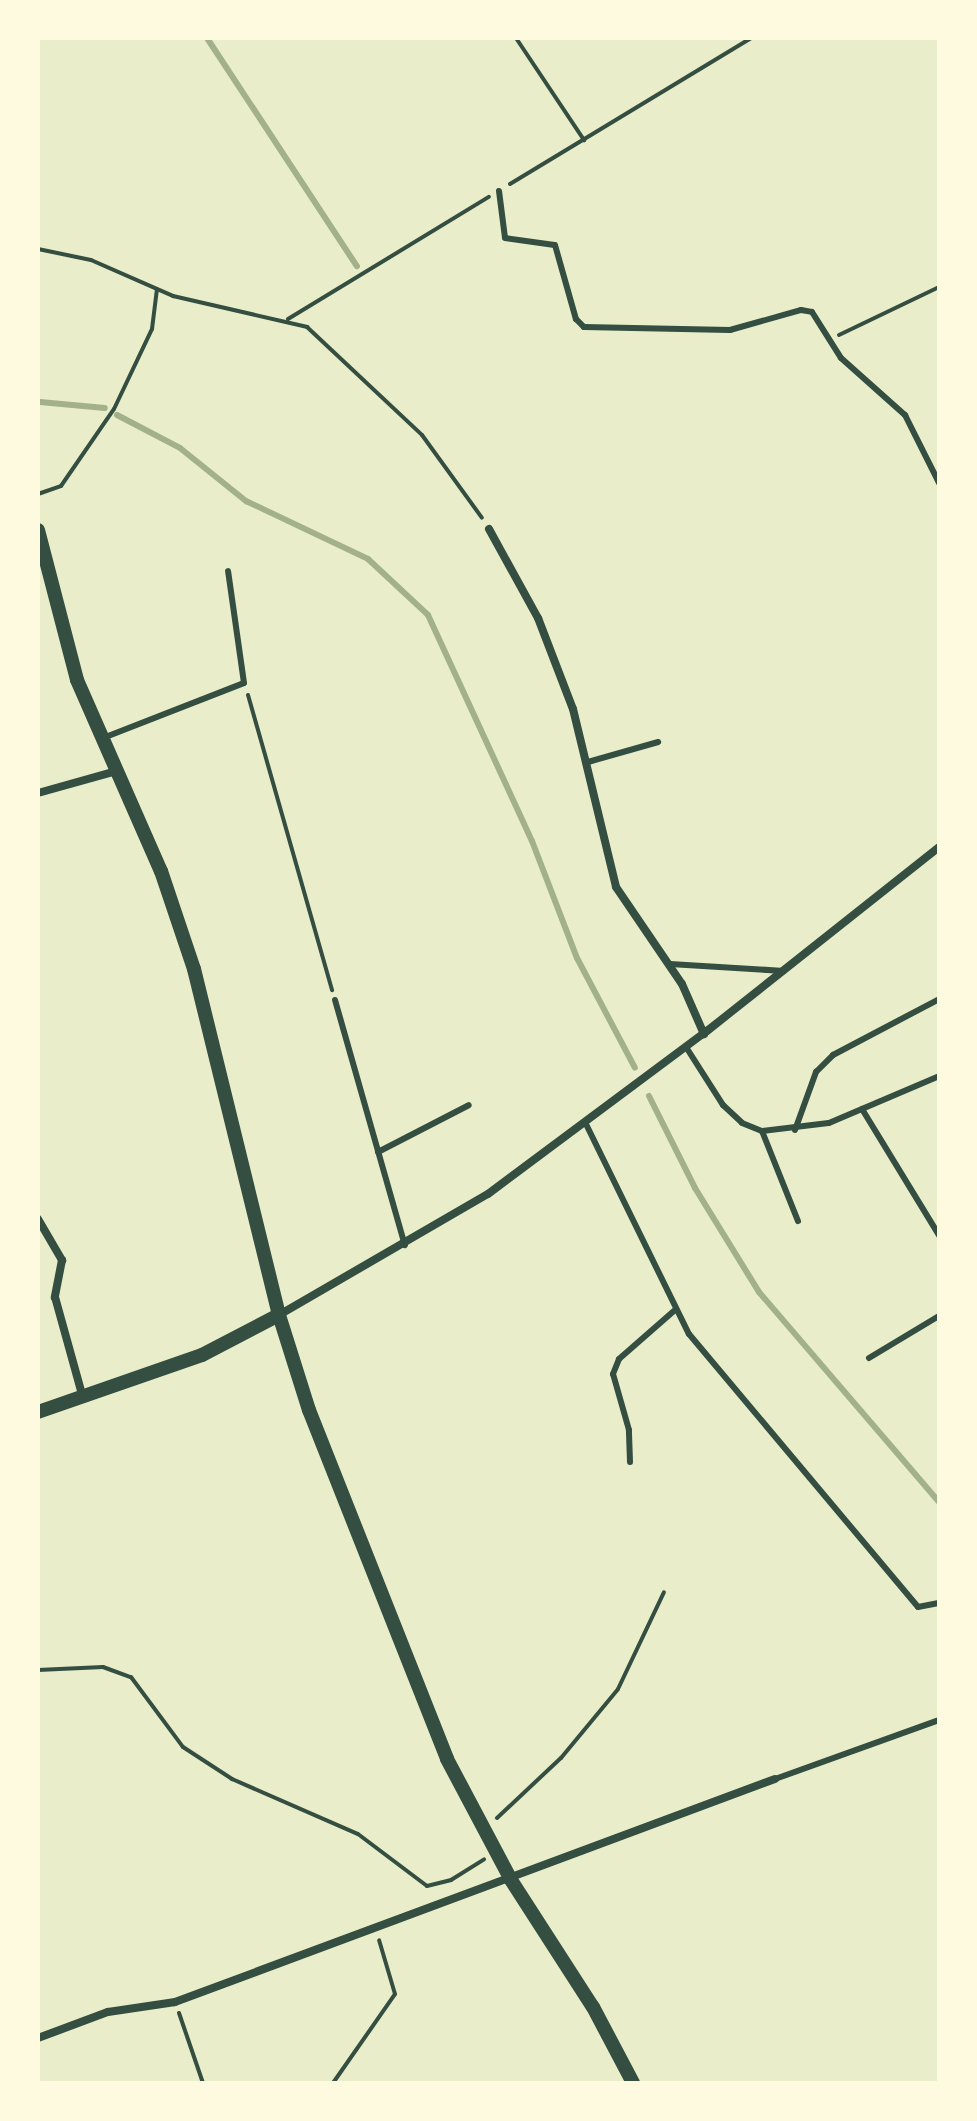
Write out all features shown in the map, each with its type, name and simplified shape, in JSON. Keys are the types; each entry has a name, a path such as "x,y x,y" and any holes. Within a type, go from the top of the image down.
{"street":[{"path":"489,529 538,618 588,762 616,887 670,964 704,1034"},
{"path":"38,530 56,616 103,738 161,871 194,969 279,1315 309,1410 424,1700 482,1829 593,2007 633,2083"},
{"path":"38,793 117,771"},
{"path":"38,1412 202,1355 405,1245 488,1194 704,1034 939,847"},
{"path":"38,1219 62,1260 55,1297 83,1398"},
{"path":"38,2038 108,2012 175,2002 511,1880 775,1779"}],"lane":[{"path":"499,191 505,238 555,245 576,319 584,327 730,330 805,309 850,367 905,415 939,483"},
{"path":"103,738 244,683 228,571"},
{"path":"588,762 658,742"},
{"path":"670,964 784,971"},
{"path":"795,1130 804,1097 833,1055 939,999"},
{"path":"335,1000 405,1245"},
{"path":"686,1047 723,1105 742,1123 762,1131 795,1130 862,1109 939,1076"},
{"path":"378,1152 469,1105"},
{"path":"862,1109 939,1235"},
{"path":"585,1122 689,1334 918,1607 939,1603"},
{"path":"762,1131 798,1221"},
{"path":"932,1223 939,1214"},
{"path":"630,1462 629,1430 613,1374 619,1359 675,1310"},
{"path":"869,1358 939,1316"},
{"path":"775,1779 939,1720"}],"path":[{"path":"516,38 584,140"},
{"path":"286,320 751,38"},
{"path":"38,249 91,260 157,289 286,320 323,339 422,435 489,529"},
{"path":"830,339 939,287"},
{"path":"38,494 61,486 114,409 152,329 157,289"},
{"path":"244,683 335,1000"},
{"path":"482,1829 561,1758 618,1689 664,1592"},
{"path":"38,1670 103,1667 131,1677 183,1747 232,1779 358,1834 427,1886 451,1880 495,1852"},
{"path":"333,2083 395,1994 375,1929"},
{"path":"175,2002 203,2083"}],"waterway":[{"path":"207,38 357,266"},
{"path":"40,402 105,408"},
{"path":"117,415 180,448 246,501 368,559 428,615 532,841 577,958 635,1068"},
{"path":"649,1096 695,1188 759,1292 939,1502"}]}
